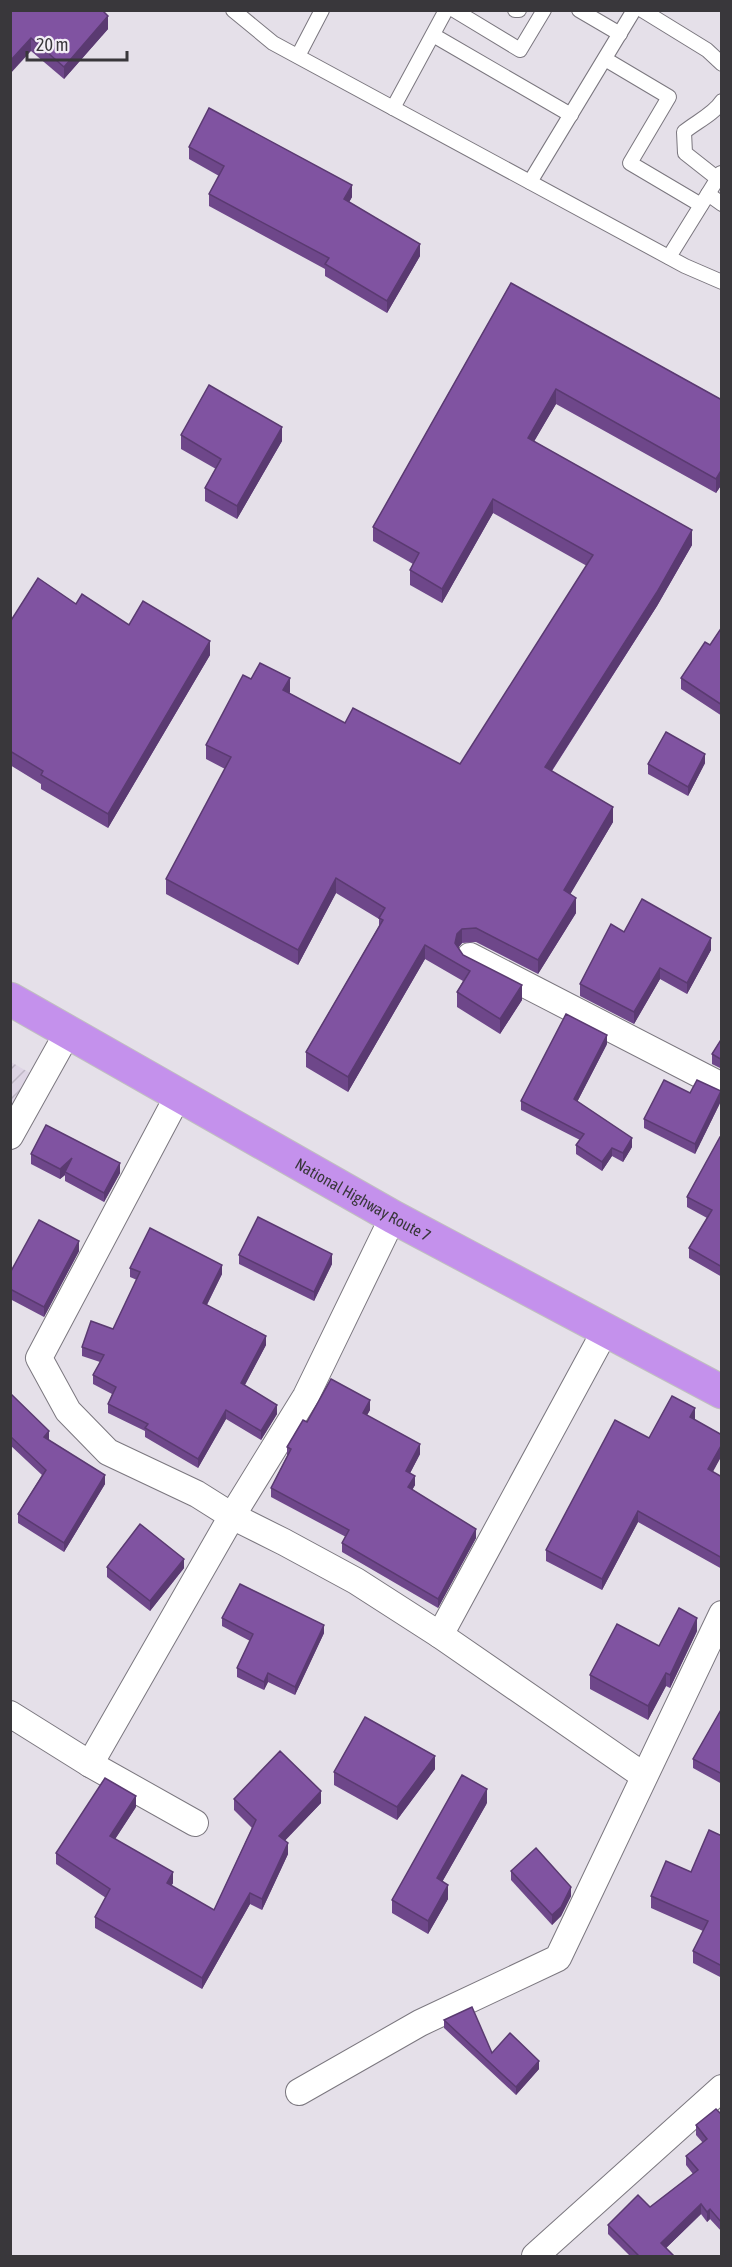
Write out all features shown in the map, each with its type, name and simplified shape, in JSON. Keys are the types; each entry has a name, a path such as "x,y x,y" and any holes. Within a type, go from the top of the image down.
{"highway":[{"name":"National Highway Route 7","path":"10,999 393,1217 722,1392"}],"street":[{"path":"470,956 722,1086"},
{"path":"10,1136 68,1032"},
{"path":"179,1094 39,1358 68,1411 108,1452 197,1494 232,1516 356,1581 441,1635 644,1776"},
{"path":"90,1764 232,1516 306,1396 393,1217"},
{"path":"441,1635 605,1331"},
{"path":"299,2092 420,2023 558,1958 722,1614"},
{"path":"10,1714 90,1764 195,1823"},
{"path":"535,2256 722,2088"}],"lane":[{"path":"233,10 245,15 273,43 669,257 722,282"},
{"path":"298,56 322,10"},
{"path":"393,108 446,10"},
{"path":"454,10 520,50 544,10"},
{"path":"579,10 620,34"},
{"path":"530,182 634,10"},
{"path":"642,10 707,50 722,64"},
{"path":"433,35 571,115"},
{"path":"605,59 669,97 630,163 705,200 722,204"},
{"path":"669,257 720,176 685,153 684,132 699,118 718,108 722,101"}],"shaded area":[{"path":"11,1062 30,1073 11,1108"}],"building":[{"path":"10,10 102,10 108,16 64,67 31,38 10,61"},
{"path":"209,108 352,185 344,199 420,244 387,301 325,264 329,258 209,194 224,166 189,147"},
{"path":"511,283 722,400 722,469 716,479 556,389 528,438 692,530 657,592 545,767 613,807 564,890 576,898 538,960 476,928 462,929 457,934 455,943 463,955 522,985 500,1019 457,992 470,971 425,945 348,1077 306,1052 383,920 379,918 385,908 336,878 298,950 166,879 231,757 206,745 243,675 251,679 260,663 290,678 283,690 345,723 353,708 460,764 593,555 493,499 442,589 410,570 419,553 373,527"},
{"path":"209,385 282,427 237,506 205,488 221,459 181,435"},
{"path":"38,578 76,604 82,594 129,625 143,601 210,641 108,814 41,775 43,771 10,751 10,622"},
{"path":"722,627 722,705 681,678 705,642 710,645"},
{"path":"666,732 705,754 688,787 648,764"},
{"path":"642,899 711,938 687,983 660,968 634,1012 580,984 611,924 624,932"},
{"path":"566,1014 607,1035 574,1099 632,1138 623,1153 612,1148 602,1162 576,1145 584,1134 521,1101"},
{"path":"722,1038 722,1060 712,1054"},
{"path":"664,1080 690,1093 697,1080 721,1091 695,1144 644,1119"},
{"path":"46,1125 120,1163 104,1193 65,1172 72,1158 60,1169 31,1154"},
{"path":"720,1137 722,1138 722,1267 689,1248 712,1210 687,1197"},
{"path":"258,1217 332,1254 314,1292 239,1255"},
{"path":"39,1220 79,1241 44,1307 10,1289 10,1273"},
{"path":"150,1228 222,1265 203,1303 266,1336 241,1383 277,1405 261,1431 226,1410 198,1459 145,1428 148,1424 108,1404 116,1387 93,1375 104,1355 82,1347 91,1321 113,1329 140,1272 130,1268"},
{"path":"331,1379 370,1400 363,1413 420,1444 406,1471 415,1476 408,1487 476,1529 438,1599 342,1543 349,1530 271,1488 291,1449 287,1447 303,1420 307,1422"},
{"path":"10,1393 49,1431 44,1437 105,1475 64,1543 18,1514 46,1470 10,1436"},
{"path":"672,1396 695,1408 690,1417 722,1435 722,1444 708,1469 722,1477 722,1558 638,1511 602,1579 546,1550 615,1420 649,1438"},
{"path":"140,1524 184,1559 150,1601 107,1567"},
{"path":"240,1584 324,1625 295,1687 268,1673 264,1682 237,1668 253,1634 222,1618"},
{"path":"679,1608 697,1618 670,1675 666,1673 648,1706 590,1675 617,1624 659,1646"},
{"path":"722,1708 722,1774 693,1759"},
{"path":"365,1717 435,1756 397,1807 334,1772"},
{"path":"280,1751 321,1791 279,1836 288,1843 262,1899 250,1893 202,1978 95,1917 110,1889 56,1853 105,1778 136,1796 110,1836 173,1872 167,1883 214,1910 256,1820 234,1799"},
{"path":"462,1775 487,1789 437,1878 448,1885 428,1921 392,1900"},
{"path":"709,1830 722,1836 722,1966 693,1951 708,1921 651,1896 666,1861 691,1872"},
{"path":"536,1848 571,1887 561,1907 552,1915 511,1871"},
{"path":"472,2007 492,2053 510,2033 539,2061 516,2087 444,2020"},
{"path":"716,2109 722,2115 722,2223 710,2209 707,2212 701,2204 661,2243 674,2256 639,2256 608,2225 638,2195 650,2207 698,2170 686,2156 707,2139 696,2125"}]}
